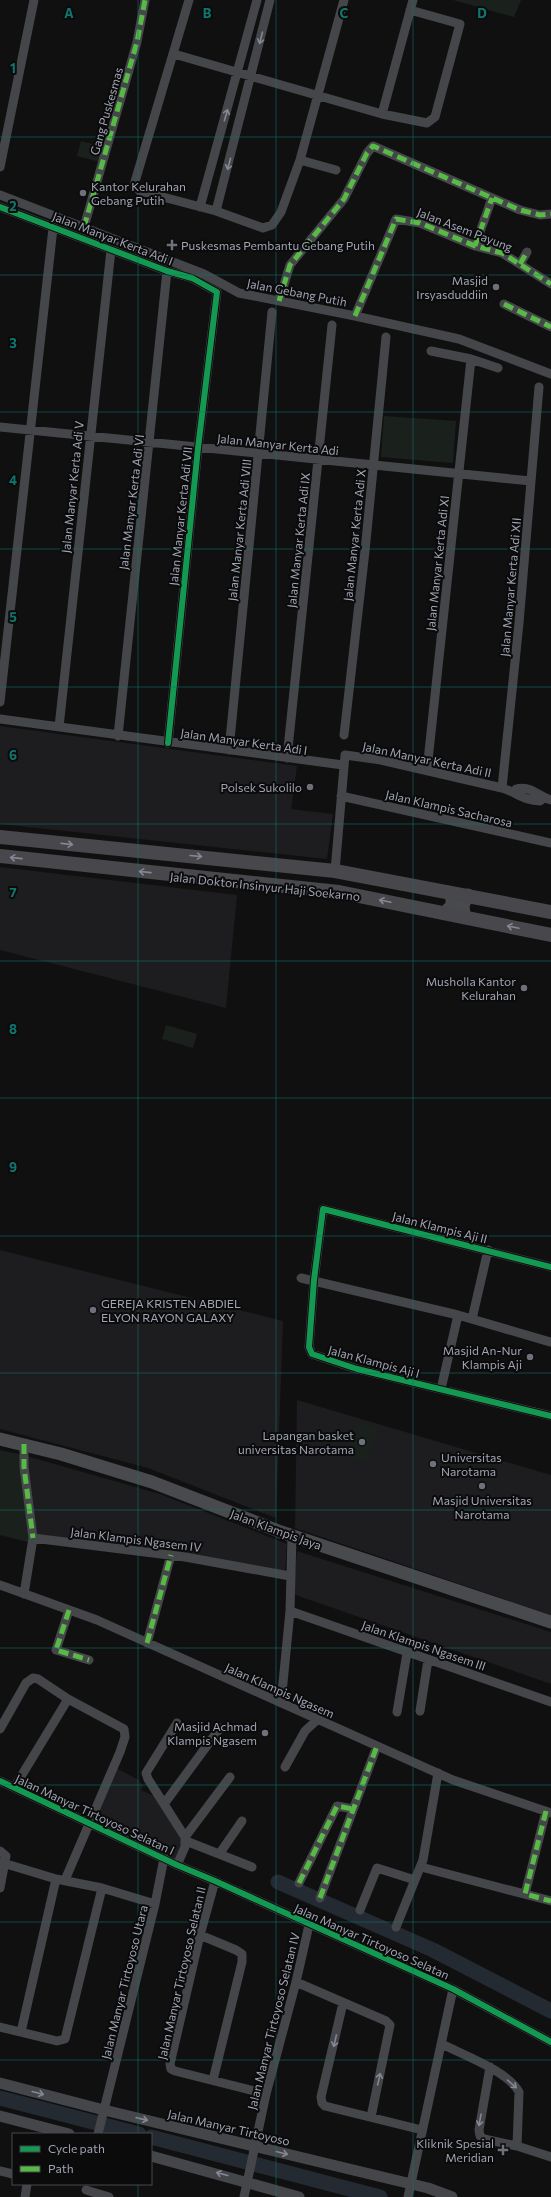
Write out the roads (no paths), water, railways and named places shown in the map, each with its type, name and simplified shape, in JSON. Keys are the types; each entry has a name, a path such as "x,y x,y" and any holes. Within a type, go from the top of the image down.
{"main road":[{"name":"Jalan Doktor Insinyur Haji Soekarno","path":"0,837 334,871 468,895 551,912"},
{"name":"Jalan Doktor Insinyur Haji Soekarno","path":"0,856 339,892 551,935"},
{"path":"444,913 452,906 452,897 448,892"},
{"path":"464,917 463,905 468,895"},
{"name":"Jalan Klampis Jaya","path":"0,1439 24,1444 152,1482 292,1536 551,1622"}],"street":[{"path":"0,167 34,0"},
{"name":"Gang Puskesmas","path":"84,227 128,77 145,0"},
{"path":"189,0 134,185 140,191 216,211 263,228 272,225 281,212 300,160 344,0"},
{"path":"200,207 257,0"},
{"path":"216,211 270,0"},
{"path":"382,114 413,0"},
{"path":"174,54 382,114 427,123 431,122 435,117 459,26 458,22 410,10"},
{"path":"280,301 290,265 344,199 367,153 373,146 530,213 551,214"},
{"path":"300,160 336,170"},
{"name":"Jalan Gebang Putih","path":"0,195 204,274 239,293 355,316 459,340 551,374"},
{"path":"475,246 492,198"},
{"name":"Jalan Manyar Kerta Adi I","path":"0,207 167,271 192,278 217,292"},
{"name":"Jalan Asem Payung","path":"355,316 396,219 420,223 475,246 502,253 551,284"},
{"path":"0,702 29,430 53,228"},
{"name":"Jalan Manyar Kerta Adi V","path":"59,728 89,437 111,250"},
{"path":"520,264 527,252"},
{"name":"Jalan Manyar Kerta Adi VI","path":"118,736 167,271"},
{"name":"Jalan Manyar Kerta Adi VII","path":"168,742 198,448 217,292"},
{"path":"504,304 551,327"},
{"name":"Jalan Manyar Kerta Adi VIII","path":"229,750 272,312"},
{"name":"Jalan Manyar Kerta Adi IX","path":"287,758 332,325"},
{"name":"Jalan Manyar Kerta Adi X","path":"344,735 386,337"},
{"path":"431,350 471,359 498,368"},
{"name":"Jalan Manyar Kerta Adi XI","path":"427,770 471,359"},
{"name":"Jalan Manyar Kerta Adi XII","path":"502,788 519,622 539,387"},
{"name":"Jalan Manyar Kerta Adi","path":"0,426 89,437 531,481"},
{"name":"Jalan Manyar Kerta Adi I","path":"0,719 343,766"},
{"name":"Jalan Manyar Kerta Adi II","path":"343,766 344,757 348,754 427,770 502,788 515,792 519,797 535,801 547,799"},
{"path":"334,871 343,766"},
{"name":"Jalan Klampis Sacharosa","path":"341,796 551,843"},
{"name":"Jalan Klampis Aji II","path":"323,1209 551,1267"},
{"name":"Jalan Klampis Aji I","path":"323,1209 314,1280 310,1347 312,1354 357,1369 551,1416"},
{"path":"472,1318 488,1250"},
{"path":"301,1278 472,1318 551,1343"},
{"path":"441,1389 458,1315"},
{"path":"24,1444 24,1467 33,1538 24,1594"},
{"path":"281,1703 290,1611 292,1536"},
{"name":"Jalan Klampis Ngasem IV","path":"33,1538 171,1555 290,1576"},
{"path":"147,1643 171,1555"},
{"name":"Jalan Klampis Ngasem","path":"0,1586 68,1610 147,1643 438,1773 549,1812"},
{"path":"68,1610 56,1650 89,1660"},
{"name":"Jalan Klampis Ngasem III","path":"290,1611 551,1702"},
{"path":"397,1712 407,1653"},
{"path":"420,1711 428,1660"},
{"path":"0,1729 29,1680 38,1679 68,1699 120,1726 126,1733 120,1752 89,1823 61,1879 21,2032"},
{"name":"Jalan Manyar Tirtoyoso Selatan I","path":"14,1788 68,1699"},
{"path":"285,1767 306,1731 317,1720"},
{"path":"177,1723 146,1773 148,1779 186,1839 252,1867"},
{"path":"164,1804 220,1728"},
{"path":"320,1898 377,1746"},
{"path":"396,1927 421,1867 438,1773"},
{"path":"179,1866 186,1839 230,1777"},
{"name":"Jalan Manyar Tirtoyoso Selatan I","path":"0,1781 179,1866"},
{"path":"299,1883 337,1806 353,1809"},
{"path":"525,1894 549,1812"},
{"path":"220,1853 242,1821"},
{"path":"0,1851 5,1854 0,1888"},
{"name":"Jalan Manyar Tirtoyoso Utara","path":"99,2133 156,1904 164,1858"},
{"path":"3,1862 156,1904"},
{"name":"Jalan Manyar Tirtoyoso Selatan","path":"179,1866 452,1989 551,2042"},
{"path":"421,1867 551,1901"},
{"path":"360,1910 377,1868 415,1880"},
{"name":"Jalan Manyar Tirtoyoso Selatan II","path":"215,1881 200,1935 170,2064 171,2069 266,2094"},
{"path":"0,2027 57,2041 65,2039 102,1888"},
{"name":"Jalan Manyar Tirtoyoso Selatan IV","path":"244,2197 266,2094 296,1982 309,1925"},
{"path":"200,1935 242,1954 242,1962 214,2080"},
{"path":"296,1982 390,2025 371,2117"},
{"path":"408,2197 442,2044 452,1989"},
{"path":"343,2003 322,2103 325,2106 422,2130"},
{"path":"442,2044 490,2068 516,2087 519,2092 517,2146"},
{"path":"490,2068 479,2130 480,2136 484,2139 517,2146 551,2157"},
{"name":"Jalan Manyar Tirtoyoso","path":"0,2083 103,2114 255,2151 410,2184 452,2197"},
{"path":"0,2116 65,2133"},
{"path":"152,2156 249,2176 299,2197"},
{"path":"0,2171 12,2174"},
{"path":"25,2197 27,2185"},
{"path":"86,2190 109,2197"}],"waterway":[{"path":"278,1882 433,1950 551,2011"},
{"path":"0,2098 135,2133"},
{"path":"152,2137 380,2197"}],"place":[{"name":"Kantor Kelurahan Gebang Putih","path":"83,193"},
{"name":"Puskesmas Pembantu Gebang Putih","path":"172,245"},
{"name":"Masjid Irsyasduddiin","path":"496,287"},
{"name":"Polsek Sukolilo","path":"310,787"},
{"name":"Musholla Kantor Kelurahan","path":"524,988"},
{"name":"GEREJA KRISTEN ABDIEL ELYON RAYON GALAXY","path":"93,1310"},
{"name":"Masjid An-Nur Klampis Aji","path":"530,1357"},
{"name":"Lapangan basket universitas Narotama","path":"362,1442"},
{"name":"Universitas Narotama","path":"433,1464"},
{"name":"Masjid Universitas Narotama","path":"482,1486"},
{"name":"Masjid Achmad Klampis Ngasem","path":"265,1733"},
{"name":"Kliknik Spesial Meridian","path":"503,2150"}]}
